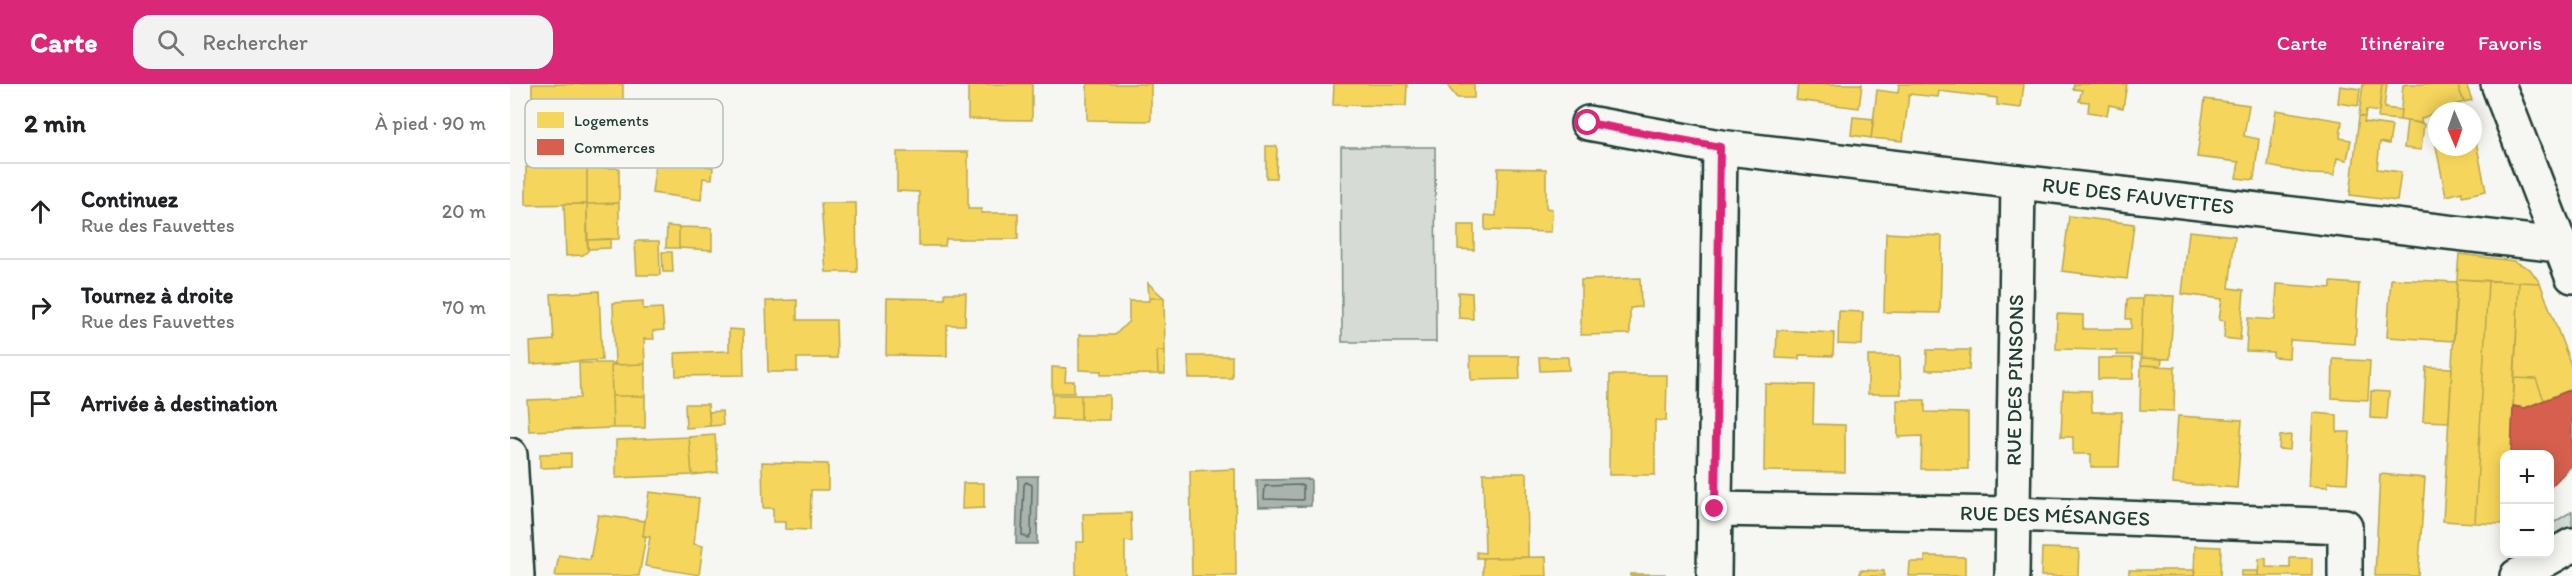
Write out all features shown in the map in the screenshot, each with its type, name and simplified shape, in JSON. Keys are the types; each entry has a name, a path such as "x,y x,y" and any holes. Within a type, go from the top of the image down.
{"street":[{"path":"2498,84 2558,245 2572,276"},
{"name":"RUE DES FAUVETTES","path":"1588,123 1720,147 2558,245"},
{"path":"1714,576 1720,147"},
{"name":"RUE DES PINSONS","path":"2012,576 2018,182"},
{"path":"510,455 517,576"},
{"name":"RUE DES MÉSANGES","path":"1715,509 2013,514 2345,526 2345,576"},
{"path":"2517,576 2572,546"}],"shaded area":[{"path":"1341,147 1435,147 1436,342 1342,342"},
{"path":"2572,511 2572,526 2554,536 2554,522"}],"water":[{"path":"1018,476 1038,476 1037,544 1016,544"},
{"path":"1311,479 1311,506 1258,507 1257,480"}],"building: Logements":[{"path":"532,84 623,84 623,99 532,99"},
{"path":"968,84 1032,84 1032,120 968,119"},
{"path":"1087,84 1151,84 1151,121 1087,120"},
{"path":"1334,84 1407,84 1406,106 1333,105"},
{"path":"1449,84 1474,84 1474,98 1457,98 1449,88"},
{"path":"1798,84 1862,84 1859,108 1796,100"},
{"path":"1899,84 2024,84 2021,108 1997,105 1997,98 1939,91 1938,97 1909,94 1903,141 1871,138 1877,90 1898,93"},
{"path":"2074,84 2127,84 2123,108 2109,105 2107,115 2088,112 2089,102 2079,101 2082,90 2073,89"},
{"path":"2363,84 2382,84 2379,112 2366,110 2365,117 2359,116"},
{"path":"2382,84 2387,84 2384,108 2401,110 2400,120 2378,118"},
{"path":"2457,84 2464,102 2428,102 2428,116 2421,119 2422,123 2400,120 2403,85"},
{"path":"2457,84 2466,84 2472,100 2464,102"},
{"path":"2340,86 2360,89 2358,106 2338,103"},
{"path":"2205,99 2249,105 2244,136 2259,139 2254,180 2236,178 2239,162 2197,157"},
{"path":"2276,110 2342,121 2340,138 2351,140 2347,160 2337,158 2334,175 2310,174 2268,166"},
{"path":"2359,116 2365,117 2364,122 2392,126 2389,144 2380,142 2377,169 2401,172 2397,201 2350,195"},
{"path":"1853,117 1874,119 1871,138 1851,135"},
{"path":"2407,121 2424,124 2421,150 2404,148"},
{"path":"1266,146 1277,146 1276,178 1266,178"},
{"path":"897,152 968,152 968,209 982,209 981,213 1018,213 1018,239 946,239 945,246 919,246 919,192 897,191"},
{"path":"2438,156 2479,156 2486,191 2462,196 2462,192 2446,196"},
{"path":"526,168 587,168 587,204 526,205"},
{"path":"587,168 619,168 619,203 587,204"},
{"path":"655,168 713,168 712,179 703,178 701,200 652,193"},
{"path":"1498,168 1546,169 1546,208 1552,209 1551,232 1485,230 1485,215 1496,216"},
{"path":"619,203 619,239 587,240 587,204"},
{"path":"821,203 856,203 857,272 826,272"},
{"path":"564,204 587,204 588,251 583,255 566,256"},
{"path":"2069,216 2134,224 2127,279 2062,271"},
{"path":"1458,225 1474,225 1474,250 1458,249"},
{"path":"667,226 679,227 679,248 666,248"},
{"path":"679,227 712,228 712,250 679,248"},
{"path":"2189,231 2235,236 2229,288 2244,290 2240,340 2224,338 2225,321 2219,320 2222,299 2182,294"},
{"path":"1886,233 1942,236 1940,313 1884,312"},
{"path":"610,239 610,248 588,249 588,251 587,240"},
{"path":"635,241 659,241 660,275 637,275"},
{"path":"662,252 672,252 673,272 663,272"},
{"path":"2459,254 2514,261 2530,269 2540,283 2457,279"},
{"path":"1640,278 1641,307 1630,308 1630,334 1581,335 1581,280"},
{"path":"2391,279 2457,282 2454,341 2387,337"},
{"path":"2457,279 2488,281 2475,523 2443,521"},
{"path":"2488,281 2519,282 2511,450 2500,450 2500,524 2475,523"},
{"path":"2331,282 2359,284 2355,344 2290,340 2289,358 2273,357 2273,352 2246,351 2248,318 2275,320 2277,284 2331,288"},
{"path":"2519,282 2540,283 2572,368 2572,389 2544,400 2536,379 2514,378"},
{"path":"1148,283 1164,298 1149,298"},
{"path":"599,291 602,360 531,364 530,342 554,340 551,294"},
{"path":"1458,292 1472,293 1473,319 1459,318"},
{"path":"945,293 966,293 965,325 947,325 947,356 886,355 887,298 945,299"},
{"path":"2143,295 2174,296 2170,359 2141,358"},
{"path":"1149,298 1164,298 1165,351 1157,351 1158,374 1101,375 1101,371 1079,370 1079,335 1115,335 1129,321 1129,301 1149,301"},
{"path":"2127,299 2143,299 2141,355 2117,355 2117,351 2108,350 2056,349 2057,314 2083,315 2083,329 2131,329 2131,319 2126,319"},
{"path":"797,300 797,320 836,320 837,358 797,358 797,372 768,372 766,301"},
{"path":"643,301 643,309 662,308 664,330 653,331 654,339 644,339 645,364 615,365 613,303"},
{"path":"1839,311 1863,312 1862,345 1838,344"},
{"path":"729,329 743,330 744,375 676,376 675,353 729,351"},
{"path":"1777,330 1834,333 1833,356 1799,355 1799,359 1776,358"},
{"path":"1927,350 1970,350 1969,370 1926,370"},
{"path":"1157,351 1165,351 1165,374 1158,374"},
{"path":"1188,356 1232,356 1232,378 1189,378"},
{"path":"1470,356 1519,356 1520,379 1471,380"},
{"path":"1868,356 1900,356 1901,394 1868,394"},
{"path":"1539,357 1568,357 1569,370 1540,371"},
{"path":"2098,358 2133,358 2133,379 2098,379"},
{"path":"2141,358 2162,359 2161,366 2141,365"},
{"path":"2333,359 2370,361 2368,400 2332,398"},
{"path":"579,363 615,363 611,365 613,428 529,431 527,400 580,398"},
{"path":"645,364 645,396 612,396 611,365"},
{"path":"2141,365 2175,367 2174,411 2140,410"},
{"path":"1052,367 1066,368 1065,381 1074,381 1074,393 1052,393"},
{"path":"2426,367 2452,368 2449,422 2423,421"},
{"path":"1610,375 1667,375 1666,421 1655,420 1655,475 1609,475"},
{"path":"2514,378 2536,379 2544,400 2525,408 2513,406"},
{"path":"1765,384 1814,385 1813,424 1845,425 1845,472 1764,471"},
{"path":"2063,390 2091,391 2092,412 2122,412 2119,467 2091,467 2091,454 2073,454 2073,437 2061,437"},
{"path":"2371,391 2389,392 2387,419 2370,418"},
{"path":"1052,395 1081,395 1081,420 1052,419"},
{"path":"1081,395 1109,395 1109,420 1081,420"},
{"path":"612,396 645,396 645,428 613,428"},
{"path":"1897,400 1925,400 1925,412 1968,413 1968,469 1921,469 1922,436 1898,437"},
{"path":"685,404 708,404 710,426 686,428"},
{"path":"722,411 723,425 710,426 709,412"},
{"path":"2313,413 2337,415 2337,432 2350,432 2347,483 2328,482 2328,487 2309,486"},
{"path":"2178,416 2242,420 2237,488 2173,483"},
{"path":"715,435 718,472 692,475 689,437"},
{"path":"2291,435 2290,450 2279,449 2280,436"},
{"path":"689,437 692,475 616,478 616,440"},
{"path":"571,453 571,467 540,468 540,454"},
{"path":"762,462 828,464 828,490 811,490 810,530 785,529 785,522 773,522 773,508 763,508"},
{"path":"1235,469 1236,576 1192,576 1190,471"},
{"path":"1483,473 1527,473 1528,557 1477,558 1476,552 1485,553"},
{"path":"2380,474 2425,478 2418,576 2375,576"},
{"path":"963,483 984,483 984,508 962,509"},
{"path":"649,492 699,498 694,544 703,546 699,575 645,566 650,537 643,536"},
{"path":"1131,513 1132,542 1125,541 1125,576 1076,576 1076,542 1084,542 1083,514"},
{"path":"598,515 645,521 643,536 646,536 639,576 555,576 559,555 590,560"},
{"path":"2195,546 2221,547 2220,576 2194,576"},
{"path":"2042,548 2079,549 2078,576 2041,576"},
{"path":"1925,556 1965,557 1965,576 1909,576 1910,562 1925,562"},
{"path":"1546,557 1547,576 1483,576 1483,558"},
{"path":"2266,558 2266,567 2290,568 2290,558 2312,558 2312,576 2258,576 2259,559"},
{"path":"1860,570 1884,571 1884,576 1860,576"},
{"path":"2129,570 2195,570 2194,576 2129,576"},
{"path":"2241,571 2258,571 2258,576 2241,576"},
{"path":"1630,574 1665,574 1665,576 1630,576"}],"building: Commerces":[{"path":"2572,389 2572,465 2554,484 2554,450 2511,450 2513,406 2525,408"}],"route":[{"path":"1588,123 1720,147 1715,509"}]}
